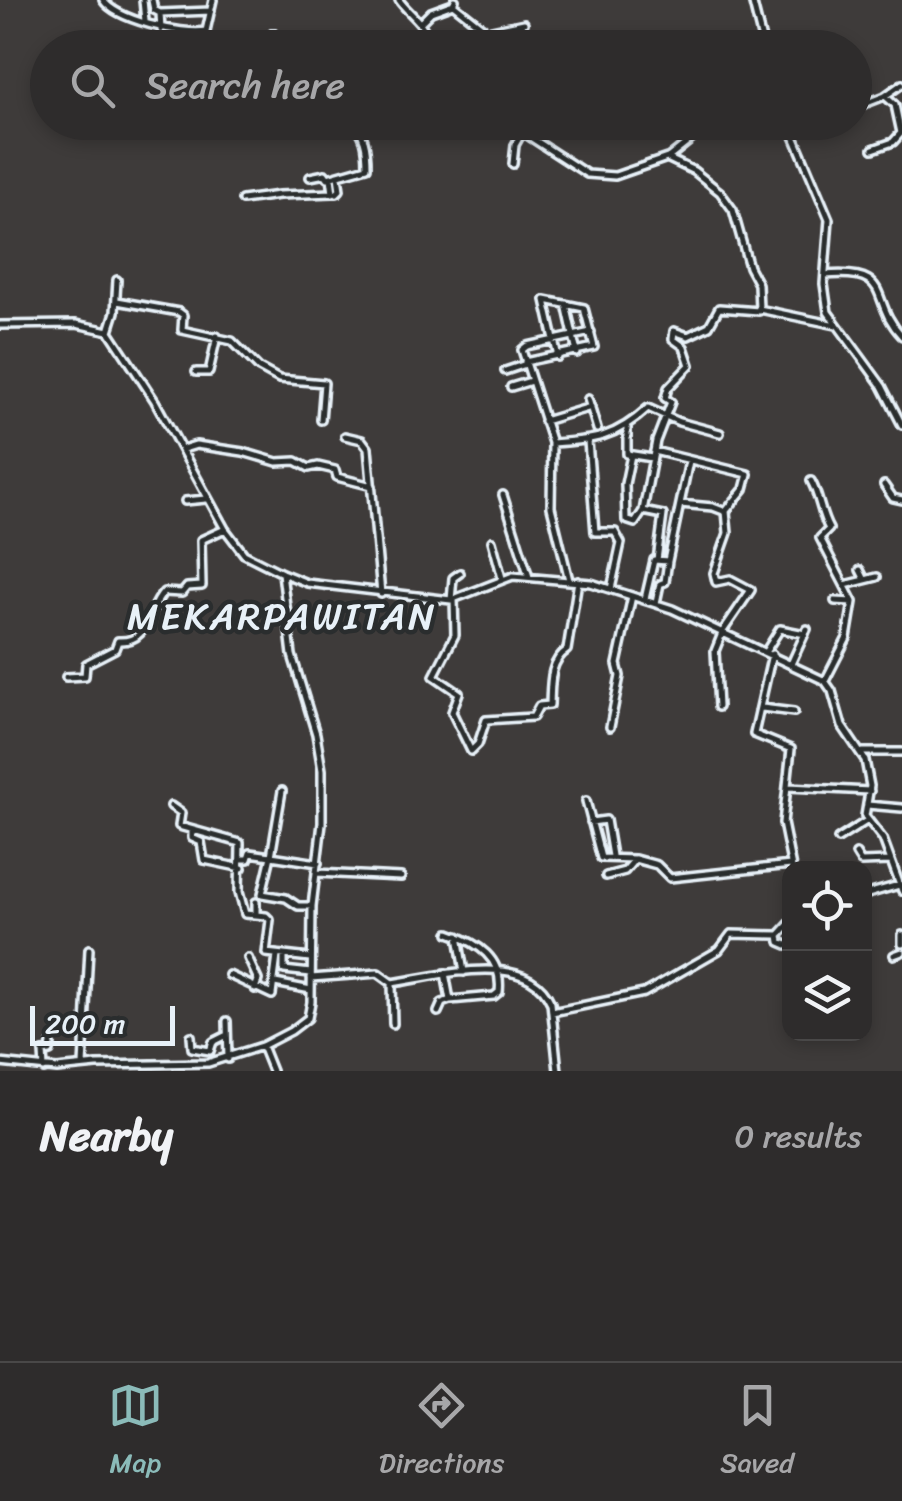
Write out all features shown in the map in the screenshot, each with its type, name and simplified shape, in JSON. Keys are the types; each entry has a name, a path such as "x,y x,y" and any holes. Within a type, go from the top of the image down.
{"street":[{"path":"103,0 111,10 161,30"},
{"path":"142,0 144,21"},
{"path":"152,0 161,30"},
{"path":"206,30 213,0"},
{"path":"399,0 426,30"},
{"path":"752,0 760,30"},
{"path":"422,22 426,15 454,2 486,30"},
{"path":"154,12 211,11"},
{"path":"492,30 524,23"},
{"path":"872,101 902,84"},
{"path":"873,149 890,143 901,133 895,105 885,96"},
{"path":"310,177 334,177 368,166 364,140"},
{"path":"513,164 517,140"},
{"path":"535,140 586,174 615,176 667,158 691,140"},
{"path":"796,140 830,224 826,304 902,425"},
{"path":"667,158 694,171 728,201 758,284 758,305 762,311"},
{"path":"334,177 340,190 336,193"},
{"path":"242,200 279,194 333,193 334,177"},
{"path":"819,195 831,190"},
{"path":"825,275 856,273 872,283 902,336"},
{"path":"108,330 117,280"},
{"path":"505,371 594,348 584,308 545,300 558,357"},
{"path":"116,301 174,310 183,315 182,330 232,341 259,368 278,379 325,384 321,420"},
{"path":"566,304 577,352"},
{"path":"631,456 626,520 636,523 643,510 653,455 671,403 665,398 668,388 690,365 685,348 673,334 688,336 709,326 719,308 762,311 836,325"},
{"path":"0,325 76,324 108,330 144,382 225,530 244,554 282,573 307,583 453,600 502,578 578,581 656,603 769,652 824,681 834,695 842,726 863,752 870,791 868,820 880,833 900,888 872,893"},
{"path":"569,580 550,506 552,443 522,350 591,332"},
{"path":"196,372 210,372 217,336"},
{"path":"510,387 531,381"},
{"path":"588,398 597,429"},
{"path":"894,407 902,403"},
{"path":"544,421 591,406"},
{"path":"552,443 588,441 627,428 648,408 720,434"},
{"path":"627,428 626,454 631,456 653,455 747,473 744,489 726,512 728,533 714,579 718,583 730,579 751,590 723,631 714,656 718,707"},
{"path":"346,436 367,444 380,594"},
{"path":"588,441 595,532 615,532 621,542 611,588"},
{"path":"183,449 196,445 277,462 296,461 309,468 335,470 345,481 372,486"},
{"path":"656,603 660,584 665,582 689,461"},
{"path":"811,481 829,529 820,538 852,602 847,638 824,681"},
{"path":"889,492 902,500"},
{"path":"502,495 529,577"},
{"path":"185,501 206,499"},
{"path":"680,504 726,512"},
{"path":"643,510 662,514 657,560"},
{"path":"66,677 85,676 85,665 114,650 118,641 130,641 150,623 157,599 164,592 182,594 186,587 202,586 200,540 225,530"},
{"path":"659,533 673,536"},
{"path":"492,541 502,578"},
{"path":"645,599 653,561 668,562"},
{"path":"860,570 865,580"},
{"path":"0,1063 44,1069 208,1064 262,1046 308,1018 312,906 323,790 320,753 292,656 282,573"},
{"path":"460,573 453,578 456,636 434,676 459,693 452,712 471,752 486,720 534,717 539,706 550,705 551,678 556,657 567,650 578,581"},
{"path":"845,585 877,576"},
{"path":"610,727 620,676 616,668 632,596"},
{"path":"834,600 852,602"},
{"path":"790,861 783,823 791,749 754,735 769,652 780,628 806,631 791,664"},
{"path":"761,708 794,712"},
{"path":"863,752 902,752"},
{"path":"788,787 870,791"},
{"path":"282,791 262,894 312,906"},
{"path":"586,800 600,858 635,858 658,865 670,878 782,868"},
{"path":"867,804 902,808"},
{"path":"171,806 181,814 178,825 239,842 244,912 269,918 266,952 311,958"},
{"path":"590,822 606,820 612,856"},
{"path":"838,838 868,820"},
{"path":"192,830 192,838 201,842 204,860 242,868"},
{"path":"594,838 606,837"},
{"path":"241,859 247,860 250,853 318,863"},
{"path":"856,854 861,862 890,860"},
{"path":"606,876 625,872 635,858"},
{"path":"317,872 401,876"},
{"path":"256,902 256,915"},
{"path":"552,1012 644,994 719,950 731,934 779,935 782,932"},
{"path":"438,1012 442,1003 450,1000 497,995 500,972 485,952 448,933"},
{"path":"779,935 782,942"},
{"path":"902,935 902,944"},
{"path":"458,936 464,972"},
{"path":"82,1066 89,949"},
{"path":"281,956 284,970 311,976 378,973 392,983 464,972 528,977 548,997 558,1071"},
{"path":"229,975 272,996 281,956"},
{"path":"248,958 258,980 255,989"},
{"path":"445,974 450,1000"},
{"path":"275,982 311,990"},
{"path":"392,983 393,1024"},
{"path":"227,1022 228,1059"},
{"path":"190,1036 192,1048 210,1051 213,1042 226,1036"},
{"path":"44,1069 44,1052 50,1050 51,1044"},
{"path":"262,1046 272,1071"}],"district":[{"name":"MEKARPAWITAN","path":"282,616"}]}
